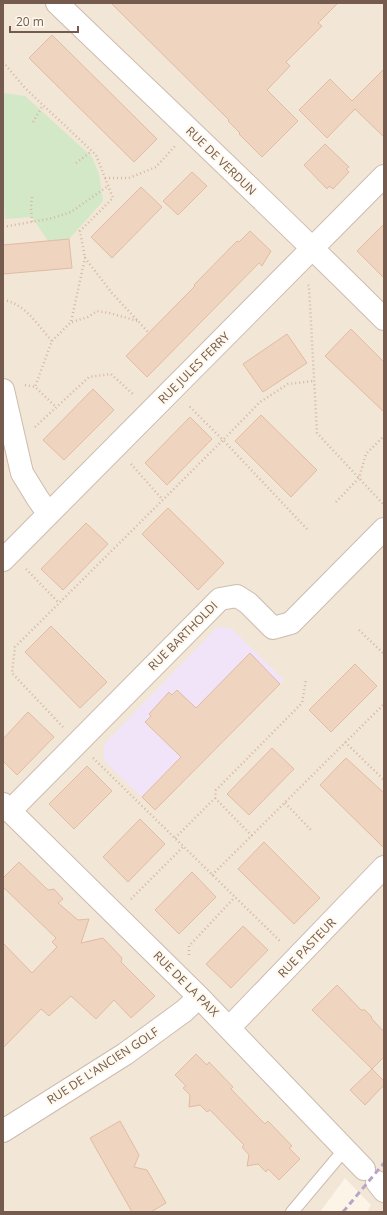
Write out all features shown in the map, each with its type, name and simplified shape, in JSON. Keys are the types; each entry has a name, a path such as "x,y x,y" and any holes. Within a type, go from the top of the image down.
{"street":[{"name":"RUE DE VERDUN","path":"57,3 384,319"},
{"name":"RUE JULES FERRY","path":"7,556 384,176"},
{"path":"13,387 16,446 22,473 48,513"},
{"name":"RUE BARTHOLDI","path":"6,808 220,599 237,596 248,604 273,628 292,623 384,529"},
{"name":"RUE DE LA PAIX","path":"6,808 199,997 375,1181"},
{"name":"RUE PASTEUR","path":"229,1028 384,868"},
{"name":"RUE DE L'ANCIEN GOLF","path":"3,1131 125,1054 184,1011 199,997"}],"lane":[{"path":"292,1212 345,1149"}],"path":[{"path":"3,62 25,88 96,154 113,198 80,231 85,258 71,322"},
{"path":"33,122 43,105"},
{"path":"105,178 130,178 156,167 189,131"},
{"path":"76,163 92,151"},
{"path":"3,227 53,218 71,212 108,186"},
{"path":"32,197 32,222"},
{"path":"85,258 112,293 149,333"},
{"path":"293,267 309,286 317,432 384,505"},
{"path":"3,300 10,301 22,307 52,341"},
{"path":"35,387 52,341 71,322 88,317 97,312 109,313 138,321"},
{"path":"16,446 89,377 111,374 151,411"},
{"path":"66,731 12,673 15,647 260,402 288,384 314,381"},
{"path":"13,387 35,387 56,408"},
{"path":"173,389 307,529"},
{"path":"336,502 359,478 366,454 384,436"},
{"path":"115,447 162,500"},
{"path":"7,556 59,603"},
{"path":"359,630 384,654"},
{"path":"174,838 215,798 216,790 302,703 306,680"},
{"path":"212,875 384,704"},
{"path":"345,742 384,780"},
{"path":"92,757 297,958"},
{"path":"215,798 252,836"},
{"path":"285,803 311,830"},
{"path":"116,915 183,847"},
{"path":"176,974 189,960 189,946 235,897"}],"shaded area":[{"path":"3,3 384,3 384,1212 367,1212 371,1205 345,1178 320,1212 3,1212"},
{"path":"217,627 231,628 284,680 155,810 104,761 104,744"}],"green space":[{"path":"3,93 25,96 92,157 99,174 103,201 69,239 48,241 32,217 5,219 3,179"}],"building":[{"path":"111,3 338,3 318,23 322,26 286,62 290,66 267,90 298,121 262,157 239,134 240,133 228,121 229,120"},
{"path":"52,35 157,139 134,162 29,58"},
{"path":"384,69 384,137 355,109 327,138 299,110 330,79 352,101"},
{"path":"325,144 349,167 346,169 349,172 333,189 329,186 327,189 304,165"},
{"path":"192,172 207,186 178,215 163,201"},
{"path":"141,187 162,207 112,258 91,237"},
{"path":"384,224 384,278 357,251"},
{"path":"250,231 271,251 262,266 259,263 147,377 126,356 237,241 239,242"},
{"path":"69,239 72,268 3,274 3,245"},
{"path":"351,329 384,362 384,412 325,356"},
{"path":"287,334 307,363 263,392 243,364"},
{"path":"93,389 114,410 64,460 43,440"},
{"path":"261,415 317,470 291,497 235,441"},
{"path":"190,417 212,439 167,485 145,463"},
{"path":"168,508 224,563 198,590 142,534"},
{"path":"86,523 108,544 63,590 41,569"},
{"path":"51,626 107,682 80,708 25,652"},
{"path":"250,653 280,684 155,810 142,797 181,757 145,722 151,716 149,714 169,692 172,695 177,690 196,708"},
{"path":"355,664 377,686 331,732 309,710"},
{"path":"28,712 54,737 17,775 3,761 3,739"},
{"path":"272,748 294,769 249,815 227,794"},
{"path":"346,758 384,793 384,848 320,785"},
{"path":"87,766 112,791 74,829 49,804"},
{"path":"140,819 165,844 128,882 103,857"},
{"path":"264,842 320,898 294,924 238,869"},
{"path":"19,862 48,890 54,889 63,899 58,903 78,920 89,919 81,943 103,938 122,958 121,962 155,996 131,1018 114,1000 96,1019 71,996 49,1016 41,1009 3,1048 3,943 32,973 57,947 52,942 56,938 3,887 3,878"},
{"path":"192,872 216,897 179,934 155,910"},
{"path":"243,926 268,950 231,988 206,964"},
{"path":"337,985 361,1010 365,1010 371,1016 384,1032 384,1057 372,1069 312,1010"},
{"path":"196,1054 207,1065 209,1062 233,1087 231,1089 257,1116 265,1124 268,1121 292,1146 289,1148 300,1159 279,1180 268,1169 266,1172 258,1164 247,1166 249,1155 242,1147 244,1145 210,1110 207,1112 200,1105 189,1107 190,1095 183,1088 186,1086 175,1075"},
{"path":"372,1069 384,1081 384,1085 365,1105 350,1090"},
{"path":"120,1121 139,1155 134,1167 147,1170 166,1203 151,1212 132,1212 90,1138"}],"railway":[{"path":"343,1212 384,1163"}]}
